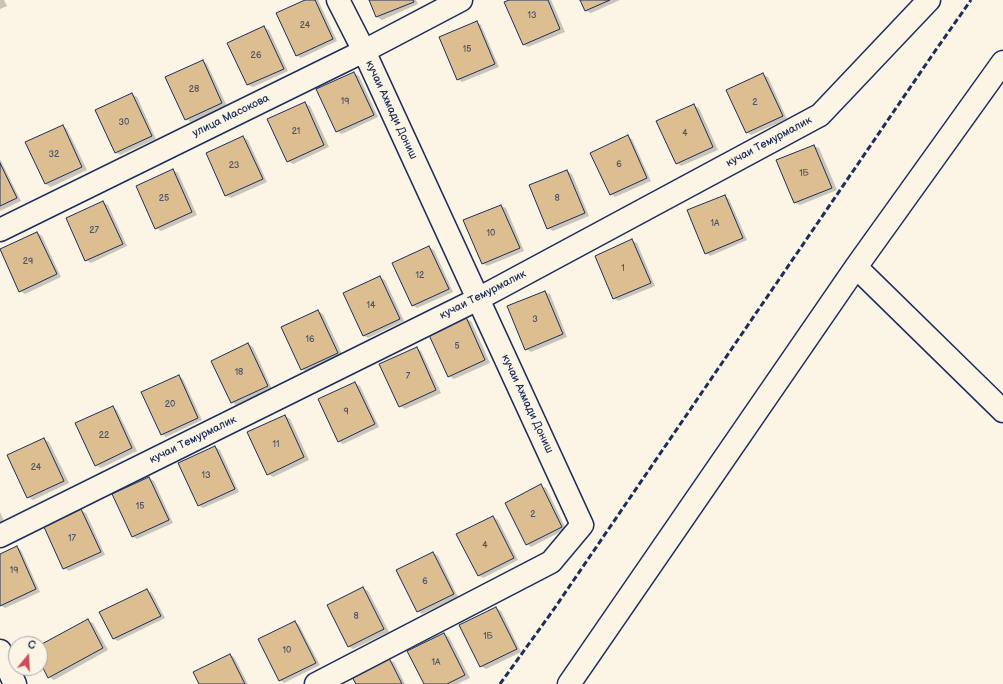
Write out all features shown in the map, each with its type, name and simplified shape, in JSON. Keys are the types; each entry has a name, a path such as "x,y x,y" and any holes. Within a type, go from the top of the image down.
{"street":[{"name":"кучаи Ахмади Дониш","path":"316,684 551,562 582,525 364,51 338,0"},
{"name":"улица Масокова","path":"0,230 364,51 461,0"},
{"name":"кучаи Темурмалик","path":"0,536 478,299 820,115 929,0"},
{"path":"569,684 856,267 1003,62"},
{"path":"856,267 1003,411"},
{"path":"0,651 15,684"}],"building":[{"path":"305,0 315,0 333,39 296,56 276,13"},
{"path":"369,0 413,0 414,2 376,17"},
{"path":"509,0 548,0 560,29 523,45 504,2"},
{"path":"580,0 610,0 585,11"},
{"path":"477,21 495,64 457,80 439,37"},
{"path":"264,26 284,69 247,85 227,43"},
{"path":"203,60 222,103 185,120 165,77"},
{"path":"354,72 374,115 336,132 316,89"},
{"path":"763,73 783,116 746,133 726,90"},
{"path":"132,93 152,136 115,153 95,110"},
{"path":"305,102 324,145 287,162 267,119"},
{"path":"694,104 713,147 676,164 656,121"},
{"path":"63,125 82,167 45,184 25,142"},
{"path":"628,135 647,178 610,195 590,153"},
{"path":"243,136 263,179 225,196 206,153"},
{"path":"814,145 832,188 794,203 776,160"},
{"path":"0,163 17,198 0,206"},
{"path":"173,169 192,212 155,229 136,186"},
{"path":"567,170 585,213 547,229 529,185"},
{"path":"725,195 743,238 705,254 687,210"},
{"path":"103,201 123,244 85,261 66,218"},
{"path":"501,205 520,248 482,264 463,220"},
{"path":"37,232 57,274 19,292 0,249"},
{"path":"632,239 651,283 613,299 595,256"},
{"path":"429,246 449,289 412,306 392,263"},
{"path":"380,276 400,319 363,336 343,293"},
{"path":"545,291 563,334 525,350 507,306"},
{"path":"318,310 338,353 301,370 281,327"},
{"path":"466,317 485,360 448,377 429,335"},
{"path":"248,343 268,386 231,403 211,361"},
{"path":"417,347 436,390 399,407 379,364"},
{"path":"179,375 198,418 161,435 141,392"},
{"path":"355,382 375,424 338,442 318,399"},
{"path":"113,406 132,448 95,466 75,423"},
{"path":"285,415 304,457 267,475 247,432"},
{"path":"44,438 64,481 27,498 7,455"},
{"path":"215,446 235,489 198,506 178,463"},
{"path":"149,477 169,520 132,537 112,494"},
{"path":"541,484 562,527 526,545 505,503"},
{"path":"81,509 101,552 63,569 44,527"},
{"path":"493,516 514,558 478,576 456,534"},
{"path":"17,546 36,589 0,606 0,554"},
{"path":"433,552 454,594 417,612 396,570"},
{"path":"363,587 384,629 348,647 327,605"},
{"path":"147,589 161,616 113,639 99,612"},
{"path":"496,607 517,649 480,667 459,625"},
{"path":"88,619 103,648 48,678 48,641"},
{"path":"295,621 316,663 279,681 258,639"},
{"path":"444,633 465,675 447,684 424,684 407,651"},
{"path":"230,654 245,684 199,684 193,672"},
{"path":"389,658 402,684 356,684 352,677"}],"railway":[{"path":"500,684 554,609 971,0"}]}
